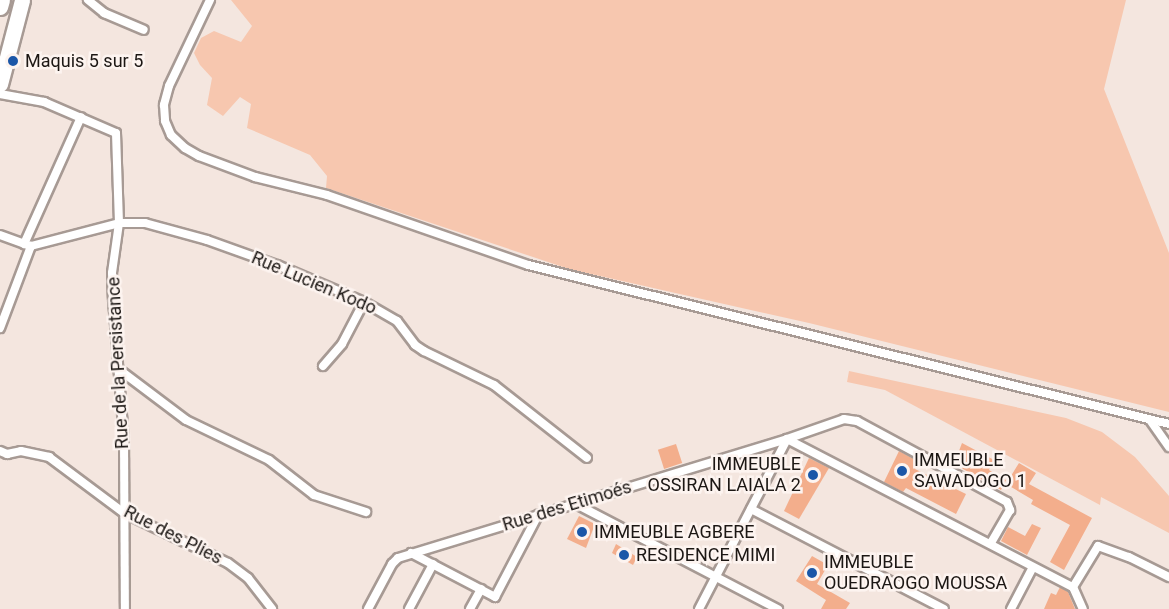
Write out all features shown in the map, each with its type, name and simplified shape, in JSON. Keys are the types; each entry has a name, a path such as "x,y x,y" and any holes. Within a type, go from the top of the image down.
{"highway":[{"path":"0,7 2,0"},
{"path":"0,84 22,0"}],"street":[{"path":"88,0 104,14 144,30"},
{"path":"210,0 169,86 164,105 165,121 171,135 185,148 199,156 255,177 327,195 528,265 1169,424"},
{"name":"Rue de la Persistance","path":"0,94 21,99 36,99 116,133 119,223 112,273 117,368 124,439 125,609"},
{"path":"0,328 28,245 81,117"},
{"name":"Rue Lucien Kodo","path":"28,245 119,223 151,225 207,240 277,265 364,302 397,321 415,345 494,385 587,458"},
{"path":"0,235 28,245"},
{"path":"322,366 342,344 364,302"},
{"path":"117,368 186,420 269,460 314,495 366,512"},
{"name":"Rue des Etimoés","path":"368,609 392,564 411,553 787,439 844,418 857,421 1007,502 1010,510 990,544"},
{"path":"1150,420 1169,447"},
{"path":"699,609 787,439 1073,586 1083,609"},
{"name":"Rue des Plies","path":"0,451 8,454 21,451 49,457 124,513 228,563 248,578 272,609"},
{"path":"574,503 778,609"},
{"path":"751,509 944,609"},
{"path":"411,553 495,597 538,515"},
{"path":"1073,586 1098,546 1129,557 1169,577"},
{"path":"410,609 433,564"},
{"path":"1011,609 1033,567"},
{"path":"470,609 481,589"}],"shaded area":[{"path":"231,0 1126,0 1104,89 1169,253 1169,412 809,323 569,269 326,188 327,176 310,155 247,128 251,104 240,97 223,116 207,105 212,78 200,65 194,53 201,38 214,31 241,42 252,26"},
{"path":"849,371 1066,418 1102,432 1135,457 1169,496 1169,533 1101,497 1100,505 885,390 847,382"}],"building":[{"path":"962,443 994,460 989,470 1006,480 1001,490 954,464"},
{"path":"676,444 682,463 664,469 658,450"},
{"path":"899,451 919,462 915,469 966,494 956,514 906,488 903,492 884,482"},
{"path":"809,458 829,468 799,519 784,511"},
{"path":"1019,463 1036,473 1029,484 1092,518 1064,570 1050,562 1070,525 1031,504 1033,500 1006,484"},
{"name":"IMMEUBLE AGBERE","path":"579,516 595,524 586,548 567,539"},
{"path":"1032,524 1041,528 1027,555 1001,541 1008,527 1025,536"},
{"name":"RESIDENCE MIMI","path":"616,544 637,557 633,565 612,553"},
{"path":"812,556 828,565 817,584 850,603 846,609 821,609 826,600 796,581"},
{"path":"1060,587 1068,592 1075,609 1044,609 1051,593 1056,595"}],"place":[{"name":"Maquis 5 sur 5","path":"13,61"},
{"name":"IMMEUBLE SAWADOGO 1","path":"902,471"},
{"name":"IMMEUBLE OSSIRAN LAIALA 2","path":"813,475"},
{"name":"IMMEUBLE AGBERE","path":"582,532"},
{"name":"RESIDENCE MIMI","path":"624,555"},
{"name":"IMMEUBLE OUEDRAOGO MOUSSA","path":"812,573"}]}
